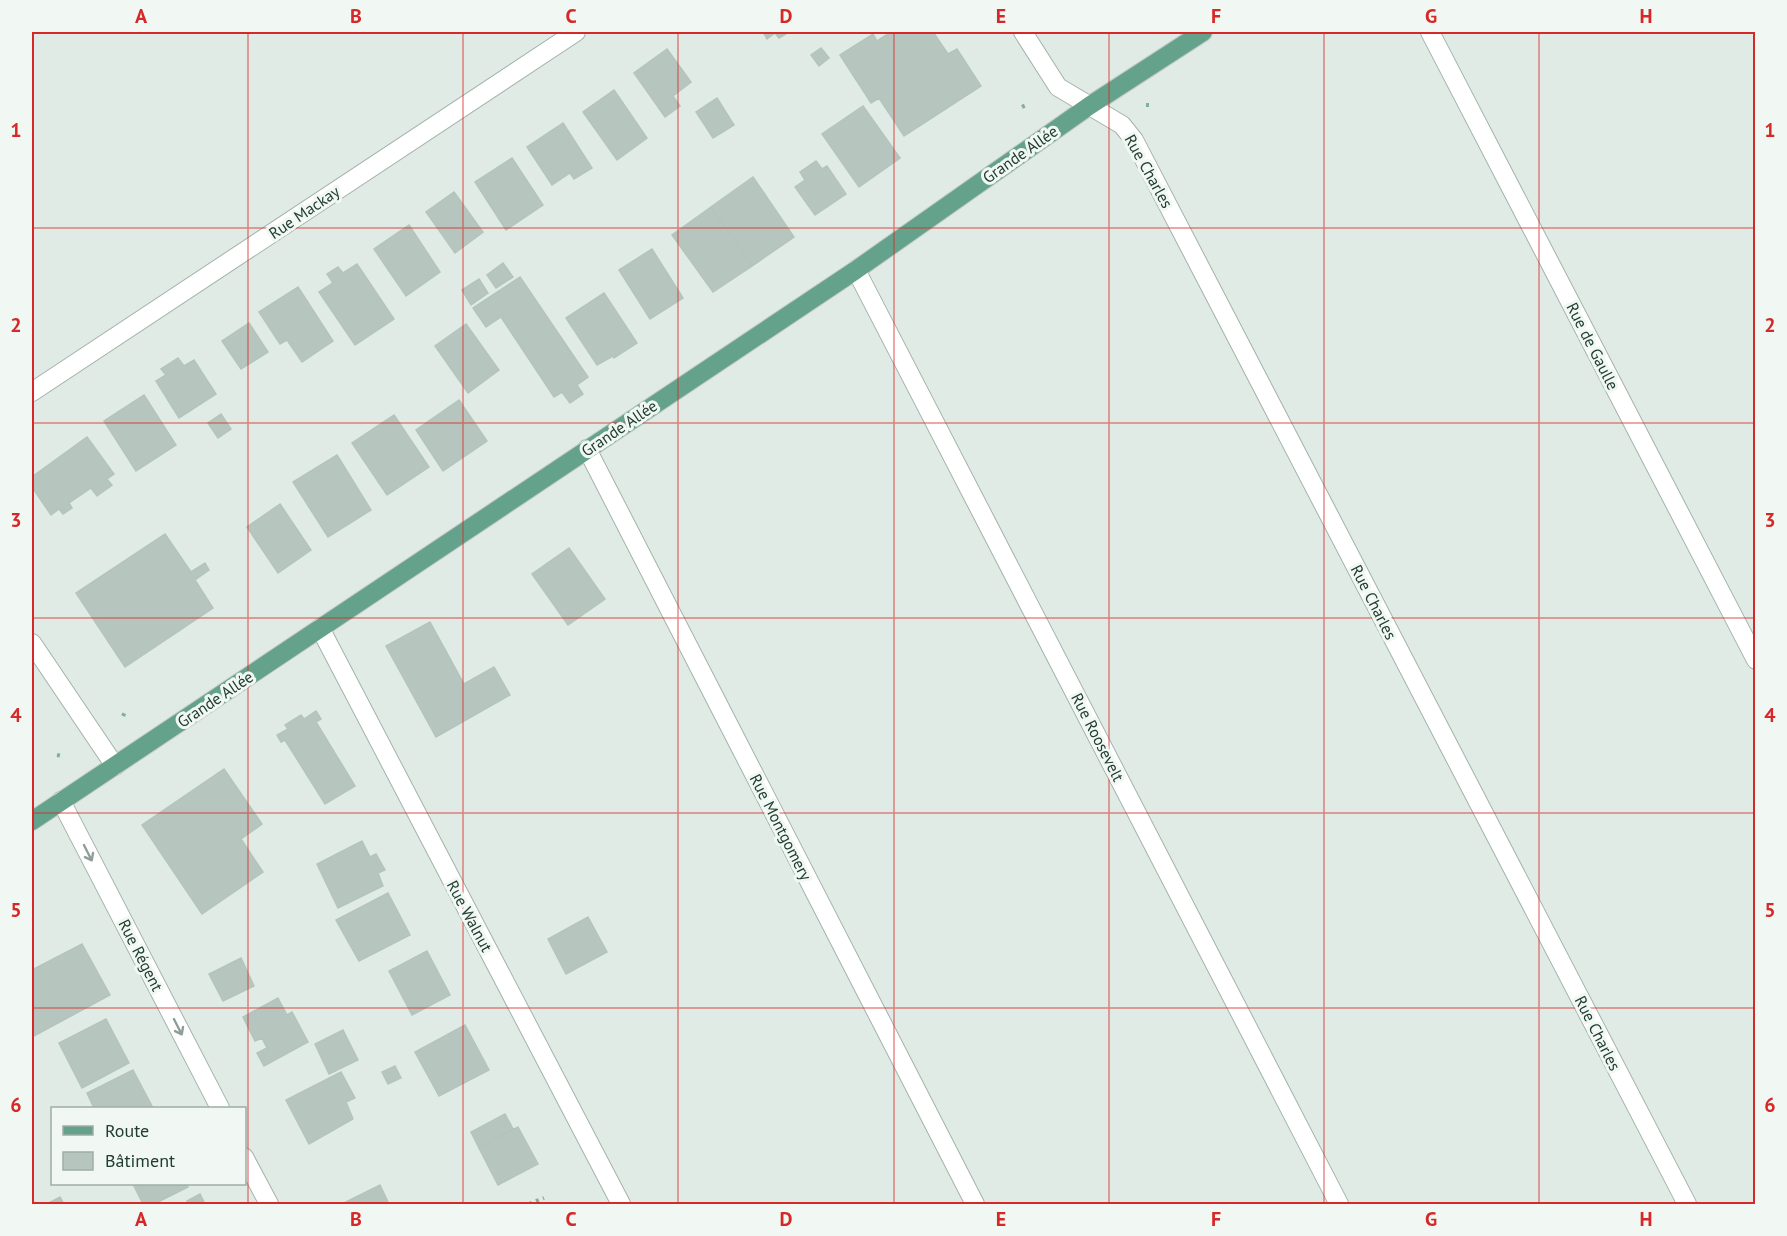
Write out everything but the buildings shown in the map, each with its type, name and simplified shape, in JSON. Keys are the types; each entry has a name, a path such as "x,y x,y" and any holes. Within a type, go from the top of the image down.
{"main road":[{"name":"Grande Allée","path":"32,821 856,270 1089,106 1203,32"}],"street":[{"name":"Rue Mackay","path":"32,392 576,32"},
{"name":"Rue Charles","path":"1023,32 1058,87 1122,125 1134,140 1687,1204"},
{"name":"Rue de Gaulle","path":"1430,32 1755,660"},
{"name":"Rue Roosevelt","path":"856,270 1339,1204"},
{"name":"Rue Montgomery","path":"587,449 975,1204"},
{"name":"Rue Walnut","path":"320,628 621,1204"},
{"path":"32,643 114,766"},
{"name":"Rue Régent","path":"61,801 219,1107"},
{"path":"246,1160 269,1204"}],"path":[{"path":"123,716 126,710"},
{"path":"529,1204 544,1198"}]}
